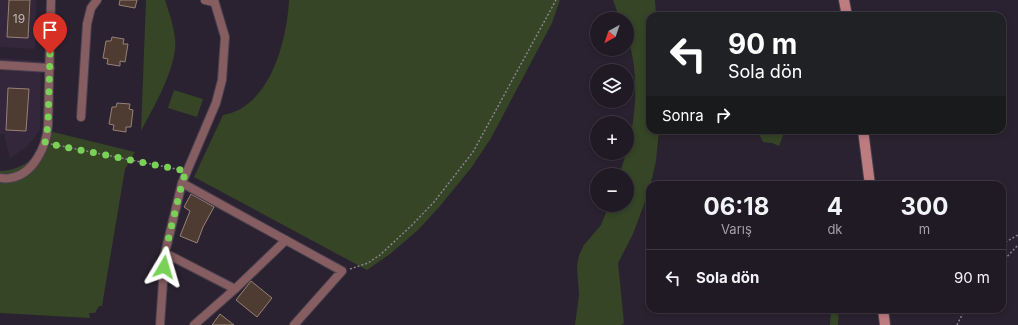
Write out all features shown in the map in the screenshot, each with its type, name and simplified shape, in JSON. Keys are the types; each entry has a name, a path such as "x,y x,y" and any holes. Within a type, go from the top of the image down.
{"street":[{"path":"0,178 10,178 26,170 40,155 45,143 48,125 51,0"},
{"path":"81,116 87,24 91,8 97,0"},
{"path":"844,0 846,12"},
{"path":"160,325 165,253 182,183 216,103 222,80 225,37 211,1"},
{"path":"0,66 50,68"},
{"path":"864,134 869,181"},
{"path":"182,183 342,270 294,325"},
{"path":"194,325 235,289 286,240"},
{"path":"165,253 235,289"},
{"path":"884,313 885,325"}],"path":[{"path":"342,270 359,266 380,255 416,221 444,189 473,152 556,0"},
{"path":"45,143 186,171"},
{"path":"1006,242 1018,235"},
{"path":"1006,258 1018,245"},
{"path":"957,325 963,313"}],"shaded area":[{"path":"0,0 36,0 35,49 0,47"},
{"path":"0,58 41,61 40,129 26,147 10,158 4,134 0,134"}],"green space":[{"path":"146,0 165,0 174,29 175,50 173,62 164,86 141,131"},
{"path":"289,0 560,0 552,23 491,138 471,168 418,230 390,254 367,270 194,177 223,115 239,109 253,99 264,86 273,70 280,52 288,16"},
{"path":"613,0 655,0 656,12 646,12 646,134 659,134 656,161 651,181 646,181 646,199 633,234 618,263 624,323 621,325 575,325 579,295 577,266 579,255 584,245 601,225 606,212 634,212 634,168 622,168 624,160 634,160 635,81 632,56 634,56 634,12 617,12"},
{"path":"174,90 203,99 197,117 168,108"},
{"path":"53,132 135,152 125,169 102,306 99,306 95,313 89,313 90,318 0,313 0,171 9,170 25,164 43,147"},
{"path":"759,134 784,134 779,146 772,143 763,142"},
{"path":"831,313 839,313 838,325 830,325"}],"building":[{"path":"9,0 30,0 28,38 7,37"},
{"path":"120,0 137,0 135,8 119,5"},
{"path":"112,37 124,39 123,44 128,44 125,62 120,61 120,66 107,64 108,59 103,58 106,41 111,41"},
{"path":"8,88 29,89 26,131 6,130"},
{"path":"117,103 130,104 129,109 133,110 131,127 126,127 126,132 113,130 114,125 109,124 112,107 116,107"},
{"path":"191,194 214,207 203,227 197,243 180,236 190,211 184,207"},
{"path":"251,281 272,298 257,317 236,300"},
{"path":"220,314 234,325 212,325"}],"route":[{"path":"50,54 48,133 45,143 186,171 165,253 164,267"}]}
